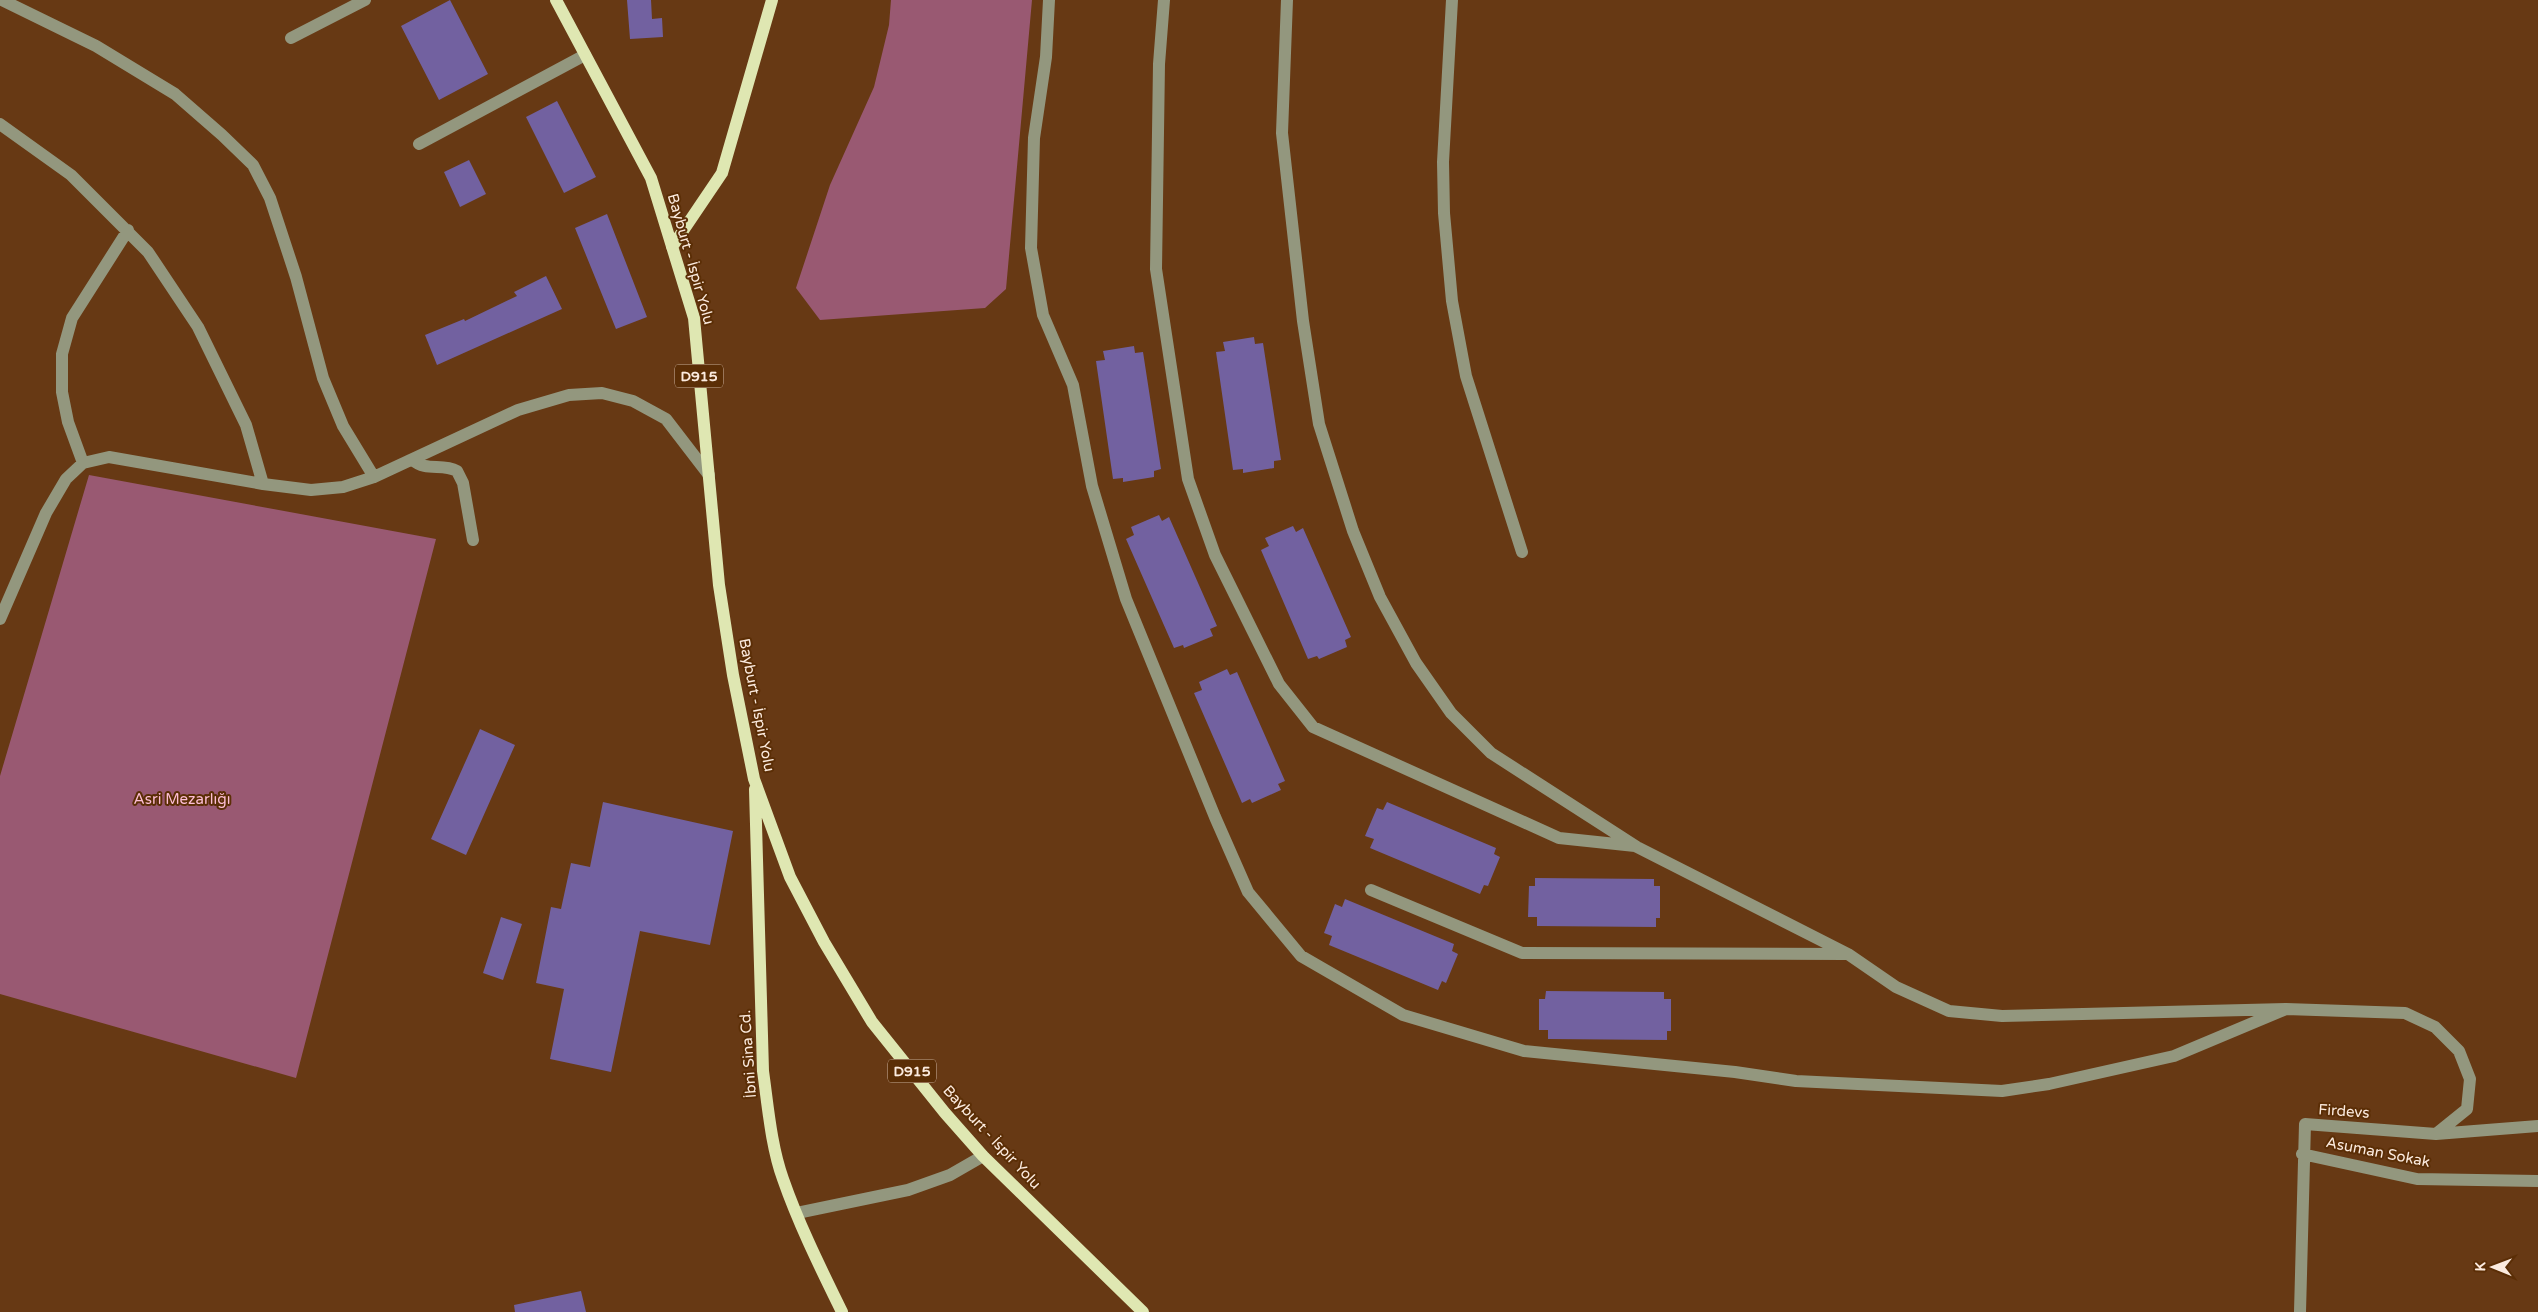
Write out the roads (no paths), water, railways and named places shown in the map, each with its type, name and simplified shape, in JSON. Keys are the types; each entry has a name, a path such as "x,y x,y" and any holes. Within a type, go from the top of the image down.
{"main road":[{"name":"Bayburt - İspir Yolu","path":"556,0 651,178 694,318 719,586 733,675 754,779 790,877 824,942 872,1022 945,1113 983,1156 1143,1312"},
{"path":"672,247 722,173 772,0"},
{"name":"İbni Sina Cd.","path":"754,779 763,1071 769,1116 782,1178 842,1312"}],"street":[{"path":"2,0 96,46 175,94 253,165 270,198 290,260 323,378 343,426 374,478"},
{"path":"291,38 365,0"},
{"path":"1049,0 1046,57 1034,138 1031,248 1043,315 1073,384 1092,486 1126,599 1214,817 1248,892 1301,956 1403,1015 1524,1051 1735,1072 1796,1081 2002,1091 2049,1084 2174,1056 2286,1009"},
{"path":"1164,0 1159,64 1156,269 1188,478 1214,555 1279,684 1313,727 1559,838 1638,846"},
{"path":"1287,0 1282,133 1318,424 1353,531 1380,597 1416,663 1451,713 1492,753 1638,846 1848,954 1896,987 1949,1011 2002,1016 2286,1009 2405,1013 2435,1027 2459,1051 2470,1079 2467,1108 2436,1134"},
{"path":"1452,0 1443,162 1444,213 1452,301 1466,376 1522,552"},
{"path":"419,144 585,55"},
{"path":"0,124 71,175 148,252 198,327 246,425 263,484"},
{"path":"83,463 68,422 62,392 62,354 72,318 128,230"},
{"path":"0,618 46,513 66,479 83,463 109,457 263,484 311,490 343,487 374,478 518,410 569,395 602,393 634,401 666,419 709,475"},
{"path":"413,460 419,465 427,467 452,468 461,477 473,540"},
{"path":"1371,890 1522,953 1848,954"},
{"name":"Firdevs","path":"2300,1312 2302,1154 2305,1124 2436,1134 2538,1126"},
{"name":"Asuman Sokak","path":"2302,1154 2416,1179 2537,1181"},
{"path":"797,1213 908,1190 950,1175 983,1156"}],"park label":[{"name":"Asri Mezarlığı","path":"182,799"}]}
